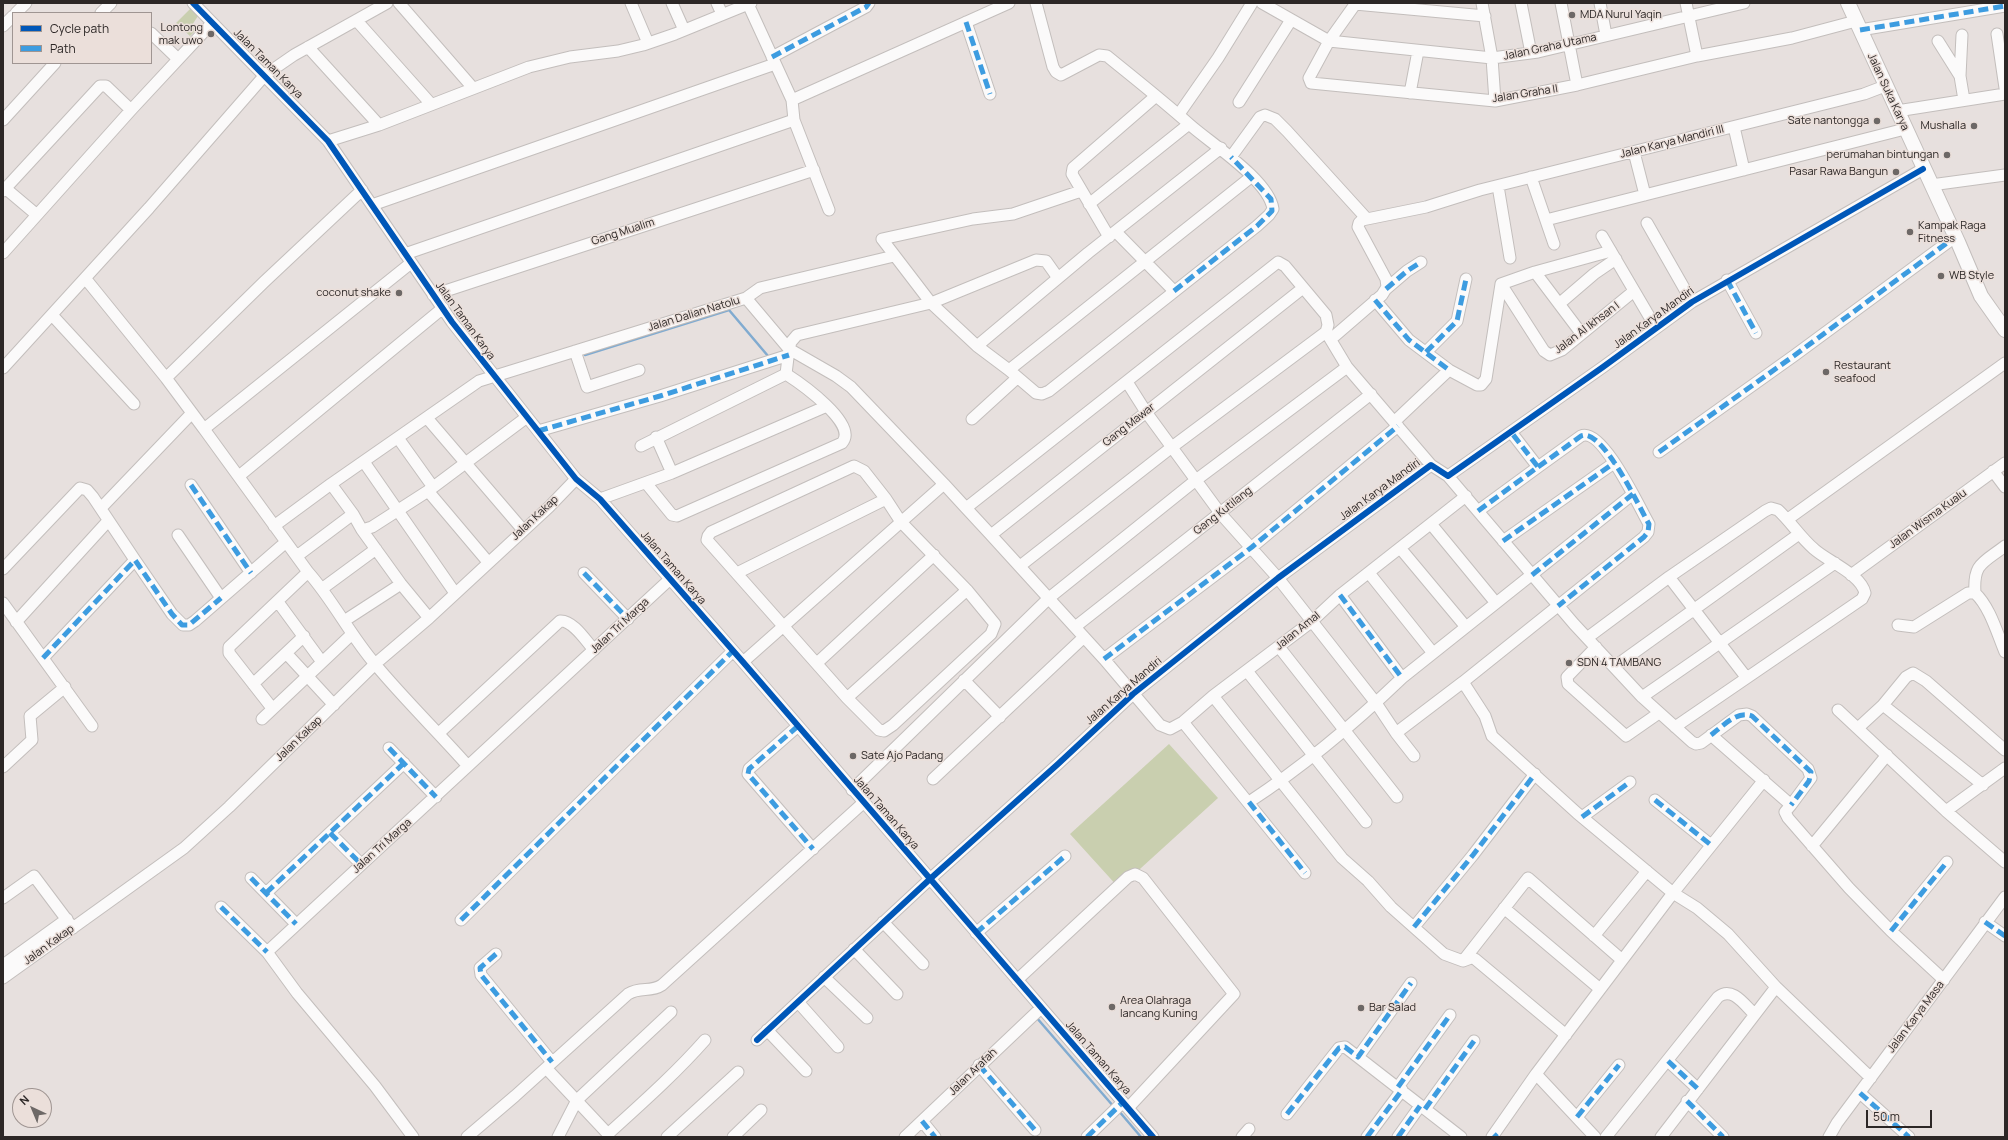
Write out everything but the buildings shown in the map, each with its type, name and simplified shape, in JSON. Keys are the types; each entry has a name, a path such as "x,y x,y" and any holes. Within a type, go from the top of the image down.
{"main road":[{"name":"Jalan Suka Karya","path":"1848,3 1855,25 1882,87 1897,111 1955,237 1980,296 2005,330"}],"street":[{"path":"17,12 26,3"},
{"path":"102,12 110,3"},
{"name":"Jalan Taman Karya","path":"193,3 328,141 442,308 493,376 576,478 600,500 734,651 852,790 1154,1137"},
{"path":"3,368 265,76 274,68 308,47 387,3"},
{"path":"399,3 473,88"},
{"path":"631,3 648,43"},
{"path":"672,3 684,30"},
{"path":"717,3 722,14"},
{"path":"372,205 774,60 866,7 869,3"},
{"path":"792,100 1009,3"},
{"path":"1036,3 1053,67 1056,72 1061,75 1102,54 1231,157 1271,199 1272,211 1257,226 1045,393 1036,393 977,346 931,304 882,240 973,219 1014,214 1081,191"},
{"path":"1179,114 1218,58 1252,3"},
{"path":"1262,3 1329,41"},
{"path":"1482,3 1492,58 1495,101"},
{"path":"1521,3 1531,53"},
{"path":"1561,3 1577,85"},
{"path":"1600,3 1606,35"},
{"path":"1686,3 1697,56"},
{"name":"Jalan Graha Utama","path":"1329,41 1492,58 1531,53 1689,16 1722,5 1744,3"},
{"path":"328,141 379,124 529,67 570,57 618,52 684,30 750,4 792,100 794,120 829,210"},
{"path":"1356,4 1485,16"},
{"name":"Jalan Graha II","path":"1356,4 1329,41 1309,78 1311,83 1495,101 1577,85 1697,56 1792,38 1826,29 2005,6"},
{"path":"3,26 12,17"},
{"path":"357,20 431,104"},
{"path":"1239,102 1291,20"},
{"path":"966,22 990,94"},
{"path":"3,253 131,110 212,23"},
{"path":"152,34 178,59"},
{"path":"1997,34 2005,88"},
{"path":"1962,35 1960,76 1964,100"},
{"path":"1938,41 1960,76"},
{"path":"308,47 379,124"},
{"path":"1410,93 1418,50"},
{"path":"3,120 54,64"},
{"path":"37,215 4,190 100,86 106,86 131,110"},
{"name":"Jalan Karya Mandiri III","path":"1367,219 1426,207 1480,190 1864,94 1882,87"},
{"path":"1897,111 2005,94"},
{"path":"1156,96 1077,163 1073,168 1072,174 1089,204 1113,234 1145,260 1174,290"},
{"path":"1231,157 1260,117 1265,115 1275,119 1367,219 1358,223 1358,227 1386,279 1386,289"},
{"path":"405,254 794,120"},
{"path":"1089,204 1189,124"},
{"path":"1734,127 1744,170"},
{"path":"1546,220 1905,129"},
{"path":"977,346 1058,278 1221,148"},
{"path":"1634,152 1645,195"},
{"name":"Jalan Karya Mandiri","path":"757,1040 883,922 1133,694 1278,578 1431,465 1448,476 1692,302 1727,280 1923,169"},
{"name":"Gang Mualim","path":"433,295 814,170"},
{"path":"1931,185 2005,175"},
{"path":"972,419 1013,374 1145,260 1251,177"},
{"path":"1531,177 1554,244"},
{"path":"1498,186 1510,258"},
{"path":"166,378 264,282 362,190"},
{"path":"1647,223 1692,302"},
{"path":"1602,236 1656,328"},
{"path":"1659,452 1795,355 1955,237"},
{"path":"1375,300 1409,340 1449,370 1477,385 1481,385 1486,379 1501,284 1535,272 1614,255"},
{"path":"1559,304 1614,255"},
{"name":"Jalan Dalian Natolu","path":"274,526 331,484 479,381 746,298 760,288 894,256"},
{"path":"786,374 791,342 797,335 931,304 1036,260 1046,260 1058,278"},
{"path":"1020,566 1172,447 1328,335 1375,300 1407,271 1421,262"},
{"path":"204,429 411,263"},
{"path":"970,505 1127,382 1275,263 1282,263 1327,318 1328,335 1348,367 1431,465"},
{"path":"1535,272 1581,333"},
{"path":"85,278 166,378 308,572 322,588 352,634 375,664 468,766"},
{"path":"1426,352 1457,321 1466,279"},
{"path":"1727,280 1756,333"},
{"name":"Jalan Al Ikhsan I","path":"1501,284 1548,354 1562,350 1634,291"},
{"name":"Gang Mawar","path":"991,535 1303,288"},
{"path":"746,298 789,352 843,380 851,387 944,484 970,505 991,535"},
{"path":"239,476 442,308"},
{"path":"52,315 134,404"},
{"path":"575,351 587,387 639,370"},
{"path":"538,431 660,396 789,352"},
{"path":"1788,519 2005,363"},
{"path":"852,790 1049,598 1196,480 1348,367"},
{"path":"1104,659 1252,547 1396,424 1449,370"},
{"path":"646,483 672,515 680,516 842,443 846,436 843,427 827,406 809,388 786,374"},
{"path":"641,446 786,374"},
{"path":"1127,382 1146,412 1220,513 1252,547 1278,578 1376,703 1396,733 1414,756"},
{"name":"Gang Kutilang","path":"1075,627 1371,394"},
{"path":"600,500 672,473 827,406"},
{"path":"101,508 192,413"},
{"path":"362,530 372,527 431,489 527,417"},
{"path":"427,418 523,530"},
{"path":"1510,432 1538,467"},
{"path":"1396,733 1463,682 1646,534 1649,524 1619,469 1596,440 1592,436 1585,434 1478,511"},
{"path":"398,438 431,489 488,562"},
{"path":"656,438 672,473"},
{"path":"364,462 455,593"},
{"name":"Jalan Wisma Kualu","path":"1850,575 2005,462"},
{"path":"1503,541 1614,463"},
{"path":"854,466 864,471 886,499 901,522 967,590 994,621 995,626 994,630 893,725 887,730 879,730 847,698 784,625 708,542 707,537 710,533 854,466"},
{"path":"1993,471 2005,487"},
{"path":"1448,476 1558,606 1642,697 1675,727 1696,744 1701,743 1739,715 1752,716 1811,772 1809,781 1791,805 1785,810 1786,816 1849,888 1891,931 1944,980"},
{"name":"Jalan Kakap","path":"3,978 70,923 184,848 375,664 429,618 576,478"},
{"path":"331,484 401,584 429,618"},
{"path":"743,662 944,484"},
{"path":"191,485 251,573"},
{"path":"3,569 79,488 84,488 89,491 134,560 172,614 183,625 189,625 286,542"},
{"path":"1249,802 1315,755 1376,703 1402,678 1633,494"},
{"name":"Jalan Amal","path":"991,535 1104,659 1163,728 1172,729 1311,622 1340,596 1466,496"},
{"path":"737,573 886,499"},
{"path":"1587,638 1670,577 1768,509 1778,510 1788,519 1799,534 1815,550 1835,563 1863,587 1865,593 1862,599 1675,727"},
{"path":"297,556 353,514"},
{"path":"16,622 108,520"},
{"path":"1431,524 1496,603"},
{"path":"1614,667 1799,534"},
{"path":"178,535 221,598"},
{"path":"2005,546 1977,567 1974,578 1975,593 1982,600 2005,652"},
{"path":"1400,548 1466,627"},
{"path":"322,588 376,549"},
{"path":"817,663 934,555"},
{"path":"44,658 134,560"},
{"path":"1642,697 1719,642 1835,563"},
{"path":"272,708 229,652 228,648 308,572"},
{"path":"584,573 628,619"},
{"path":"1369,573 1433,653"},
{"path":"1670,577 1746,677"},
{"name":"Jalan Tri Marga","path":"267,952 670,580"},
{"path":"344,621 401,584"},
{"path":"847,698 967,590"},
{"path":"1898,625 1914,627 1968,593 1975,593"},
{"path":"1340,596 1402,678"},
{"path":"278,602 322,662"},
{"path":"3,603 92,726"},
{"path":"439,733 560,621 565,621 572,626 594,650"},
{"path":"262,719 352,634"},
{"path":"253,684 304,636"},
{"path":"933,779 1084,637"},
{"path":"1279,646 1397,797"},
{"path":"1596,648 1567,677 1568,684 1626,736 1660,713"},
{"path":"461,920 734,651"},
{"path":"286,653 334,705"},
{"path":"1247,671 1315,755 1366,822"},
{"path":"1858,728 1883,705 1906,676 1914,673 2005,750"},
{"path":"964,680 1000,717"},
{"path":"1463,682 1485,716 1492,736 1582,817 1673,893 1697,908 1728,934 1776,987 1871,1078"},
{"path":"3,767 32,740 30,716 65,687"},
{"path":"1213,696 1342,858 1368,881 1391,907 1444,954 1463,961 1471,958 1477,960 1566,1035"},
{"path":"1883,705 1983,785"},
{"path":"1838,710 1946,811 2005,862"},
{"path":"1183,722 1249,802 1305,874"},
{"path":"798,726 749,769 748,774 813,849"},
{"path":"1710,735 1764,780 1791,805"},
{"path":"389,748 436,797"},
{"path":"1812,846 1888,756"},
{"path":"266,893 404,763"},
{"path":"1946,811 2005,768"},
{"path":"1414,927 1473,855 1535,774"},
{"path":"1494,1136 1536,1074 1600,989 1673,893 1764,780"},
{"path":"1582,817 1630,782"},
{"path":"1655,800 1711,845"},
{"path":"467,1137 628,994 639,989 653,990 662,985 864,803"},
{"path":"330,833 361,864"},
{"path":"976,933 1065,856"},
{"path":"1891,931 1947,862"},
{"path":"1594,936 1647,871"},
{"path":"1017,980 1128,877 1136,874 1143,878 1234,994 1125,1105 1087,1137"},
{"path":"3,898 34,876 70,923 3,965"},
{"path":"251,878 296,924"},
{"path":"1463,961 1528,878 1622,960"},
{"name":"Jalan Karya Masa","path":"1829,1137 1860,1092 2005,897"},
{"path":"221,907 267,952 297,993 375,1086 413,1137"},
{"path":"1504,908 1600,989"},
{"path":"883,922 923,964"},
{"path":"1985,922 2005,936"},
{"path":"854,949 897,994"},
{"path":"496,954 480,968 481,975 549,1065 608,1136 671,1076 705,1040"},
{"path":"824,977 867,1018"},
{"path":"1358,1057 1411,983"},
{"path":"1661,1137 1776,987"},
{"path":"1606,1137 1718,997 1724,993 1729,993 1738,998 1754,1014"},
{"path":"798,1002 838,1047"},
{"name":"Jalan Arafah","path":"905,1137 979,1065 1041,1008"},
{"path":"558,1137 577,1100 671,1012"},
{"path":"1367,1137 1450,1015"},
{"path":"767,1030 806,1070"},
{"path":"1398,1137 1423,1108 1474,1041"},
{"path":"1287,1114 1339,1048 1345,1047 1460,1137"},
{"path":"1668,1061 1698,1089"},
{"path":"979,1065 1035,1130"},
{"path":"1577,1117 1619,1065"},
{"path":"667,1137 738,1072"},
{"path":"1536,1074 1595,1137"},
{"path":"1860,1092 1908,1137"},
{"path":"1687,1102 1723,1137"},
{"path":"733,1137 761,1110"},
{"path":"922,1121 935,1137"}],"green space":[{"path":"191,8 198,16 192,25 196,30 190,36 176,23"},
{"path":"1169,744 1218,798 1119,888 1070,834"}],"waterway":[{"path":"585,355 729,310 768,356"},
{"path":"1036,1017 1114,1107"},
{"path":"1118,1110 1141,1137"}],"marked path":[{"path":"772,57 866,7 869,3"},
{"path":"1860,30 2005,6"},
{"path":"966,22 990,94"},
{"path":"1174,291 1257,226 1272,211 1271,199 1231,157"},
{"path":"1659,452 1795,355 1955,237"},
{"path":"1386,289 1407,271 1421,262"},
{"path":"1426,352 1457,321 1466,279"},
{"path":"1727,280 1756,333"},
{"path":"1375,300 1409,340 1449,370"},
{"path":"538,431 660,396 789,355"},
{"path":"1104,659 1252,547 1398,426"},
{"path":"1478,511 1538,467 1511,432"},
{"path":"1538,467 1581,436 1590,436 1599,443 1620,471 1649,524 1648,532 1644,537 1558,606"},
{"path":"1503,541 1614,463"},
{"path":"191,485 251,573"},
{"path":"1532,575 1633,494"},
{"path":"43,658 135,560 172,614 182,625 189,625 221,598"},
{"path":"584,573 628,619"},
{"path":"1340,595 1402,678"},
{"path":"461,920 733,651"},
{"path":"1711,735 1735,717 1741,715 1752,716 1811,772 1809,781 1791,805"},
{"path":"798,726 749,769 748,774 813,849"},
{"path":"389,748 436,797"},
{"path":"266,893 404,763"},
{"path":"1414,927 1473,855 1535,774"},
{"path":"1582,817 1630,782"},
{"path":"1655,800 1711,845"},
{"path":"1249,802 1305,873"},
{"path":"330,833 361,864"},
{"path":"976,933 1065,856"},
{"path":"1891,931 1947,862"},
{"path":"251,878 296,924"},
{"path":"221,907 267,952"},
{"path":"1985,922 2005,936"},
{"path":"496,954 480,968 481,975 552,1062"},
{"path":"1287,1114 1339,1048 1345,1047 1358,1057 1411,983"},
{"path":"1398,1087 1450,1015"},
{"path":"1425,1109 1474,1041"},
{"path":"1668,1061 1698,1089"},
{"path":"979,1065 1035,1130"},
{"path":"1577,1117 1619,1065"},
{"path":"1367,1137 1402,1090"},
{"path":"1860,1093 1909,1137"},
{"path":"1687,1101 1723,1137"},
{"path":"1087,1137 1123,1102"},
{"path":"1398,1137 1420,1106"},
{"path":"922,1121 935,1137"},
{"path":"1494,1134 1497,1137"}],"cycle path":[{"path":"193,3 328,141 452,322 576,479 600,499 743,662 1153,1137"},
{"path":"757,1040 930,879 1058,764 1133,694 1278,578 1431,465 1448,476 1603,367 1692,302 1923,169"}],"place":[{"name":"MDA Nurul Yaqin","path":"1572,15"},
{"name":"Lontong mak uwo","path":"211,34"},
{"name":"Sate nantongga","path":"1877,121"},
{"name":"Mushalla","path":"1974,126"},
{"name":"perumahan bintungan","path":"1947,155"},
{"name":"Pasar Rawa Bangun","path":"1896,172"},
{"name":"Kampak Raga Fitness","path":"1910,232"},
{"name":"WB Style","path":"1941,276"},
{"name":"coconut shake","path":"399,293"},
{"name":"Restaurant seafood","path":"1826,372"},
{"name":"SDN 4 TAMBANG","path":"1569,663"},
{"name":"Sate Ajo Padang","path":"853,756"},
{"name":"Area Olahraga lancang Kuning","path":"1112,1007"},
{"name":"Bar Salad","path":"1361,1008"}]}
